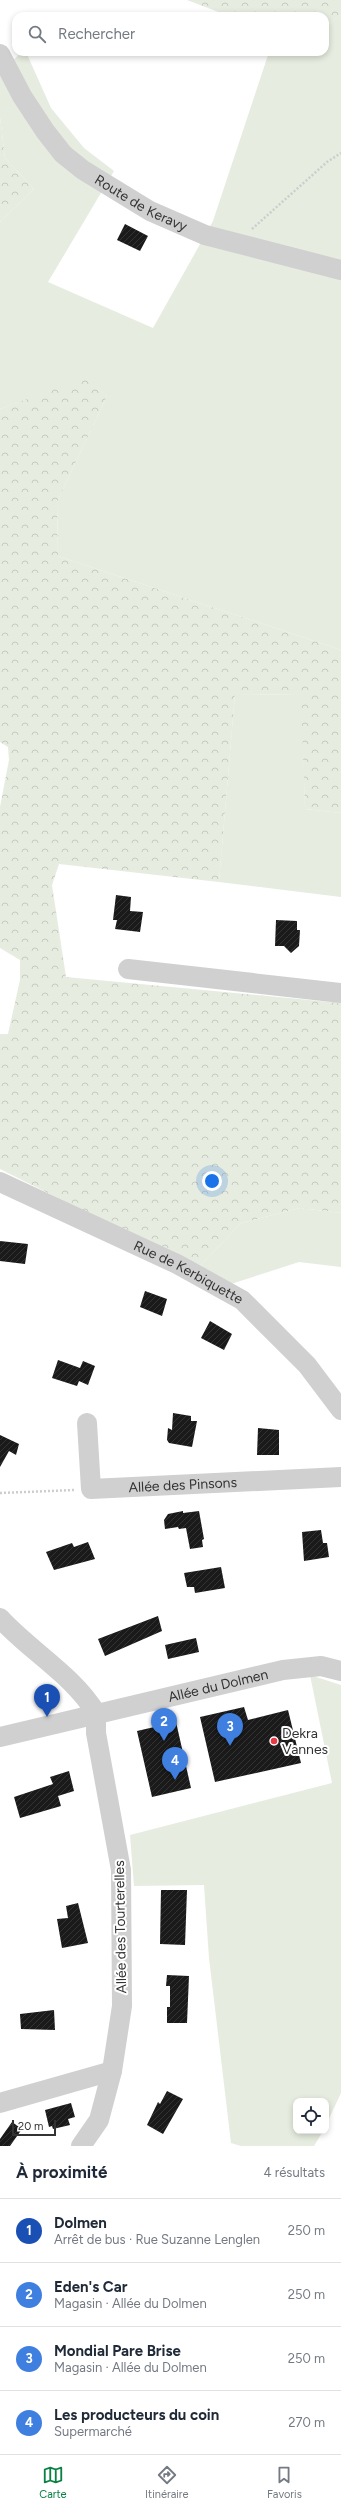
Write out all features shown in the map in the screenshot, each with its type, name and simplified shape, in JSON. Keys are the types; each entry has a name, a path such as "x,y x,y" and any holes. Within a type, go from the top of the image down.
{"street":[{"name":"Route de Keravy","path":"0,54 22,96 45,132 63,154 84,170 150,211 206,236 341,270"},
{"path":"128,969 341,993"},
{"name":"Rue de Kerbiquette","path":"0,1182 177,1264 242,1300 307,1365 341,1410"},
{"path":"87,1424 91,1489"},
{"name":"Allée des Pinsons","path":"91,1489 341,1477"},
{"path":"0,1618 17,1636 85,1695 96,1713"},
{"name":"Allée du Dolmen","path":"0,1737 96,1713 283,1670 321,1666 341,1671"},
{"name":"Allée des Tourterelles","path":"81,2146 99,2120 112,2071 122,2006 121,1870 96,1733 96,1713"},
{"path":"0,2103 112,2071"}],"path":[{"path":"250,230 327,162 341,153"},
{"path":"0,1493 91,1489"}],"green space":[{"path":"187,0 341,0 341,14 329,24 329,12 218,12"},
{"path":"341,14 341,650 58,556 57,502 107,396 85,379 0,409 0,222 34,189 5,158 0,117 0,72 18,56 28,56 51,108 84,148 114,171 48,282 153,328 213,221 268,56 329,56 329,24"},
{"path":"0,117 5,158 34,189 0,222"},
{"path":"85,378 107,396 57,502 58,556 341,650 341,813 305,809 301,695 235,694 219,882 59,864 52,885 66,977 341,1003 341,1213 300,1208 241,1223 198,1268 0,1169 0,1034 8,1034 20,980 20,960 0,948 0,807 9,760 8,747 0,742 0,409"},
{"path":"235,694 302,695 305,809 341,813 341,897 219,882"},
{"path":"300,1208 341,1213 341,1267 299,1262 231,1284 198,1268 241,1223"},
{"path":"310,1675 341,1685 341,2093 329,2119 329,2098 293,2098 293,2134 321,2134 314,2146 241,2146 231,2143 209,1958 204,1885 134,1886 130,1835 332,1783"}],"building":[{"path":"125,224 148,236 140,251 117,240"},
{"path":"116,895 131,897 130,911 143,912 140,932 115,929 117,920 113,920"},
{"path":"276,920 297,921 297,930 300,930 299,946 291,953 284,946 275,946"},
{"path":"0,1241 28,1244 25,1264 0,1261"},
{"path":"145,1291 167,1299 162,1316 140,1307"},
{"path":"210,1321 232,1334 224,1350 201,1338"},
{"path":"58,1360 80,1368 83,1361 95,1366 88,1385 79,1381 77,1386 52,1378"},
{"path":"173,1413 191,1416 191,1421 197,1421 192,1447 169,1443 167,1440 168,1428 172,1430"},
{"path":"258,1428 279,1430 279,1455 257,1455"},
{"path":"0,1435 19,1444 16,1455 9,1451 0,1467"},
{"path":"183,1511 183,1513 199,1511 204,1539 202,1540 203,1547 190,1549 186,1528 179,1529 178,1527 165,1529 164,1520 168,1514"},
{"path":"321,1530 323,1543 327,1543 329,1557 304,1561 302,1532"},
{"path":"88,1542 95,1559 54,1570 46,1552 72,1543 74,1547"},
{"path":"221,1567 225,1588 195,1593 194,1587 187,1587 184,1573"},
{"path":"158,1616 162,1631 105,1656 98,1639"},
{"path":"196,1638 199,1652 168,1659 165,1645"},
{"path":"244,1707 248,1720 288,1710 301,1763 215,1782 200,1717"},
{"path":"176,1722 191,1788 152,1797 137,1731"},
{"path":"69,1771 74,1791 58,1796 61,1806 20,1818 14,1797 53,1784 50,1777"},
{"path":"161,1890 187,1890 185,1945 160,1944"},
{"path":"78,1903 88,1943 62,1948 57,1919 68,1918 66,1906"},
{"path":"167,1975 189,1976 187,2023 167,2023 167,2007 170,2007 170,1986 166,1986"},
{"path":"54,2010 55,2030 21,2029 20,2014"},
{"path":"167,2091 183,2099 163,2134 147,2125 158,2102 160,2104"},
{"path":"71,2103 75,2117 68,2119 70,2125 53,2129 52,2126 49,2127 45,2110"},
{"path":"12,2122 22,2129 10,2146 0,2146 0,2139"}],"place":[{"name":"Dolmen","path":"47,1717"},
{"name":"Eden's Car","path":"164,1741"},
{"name":"Dekra Vannes","path":"274,1741"},
{"name":"Mondial Pare Brise","path":"230,1746"},
{"name":"Les producteurs du coin","path":"175,1780"}]}
